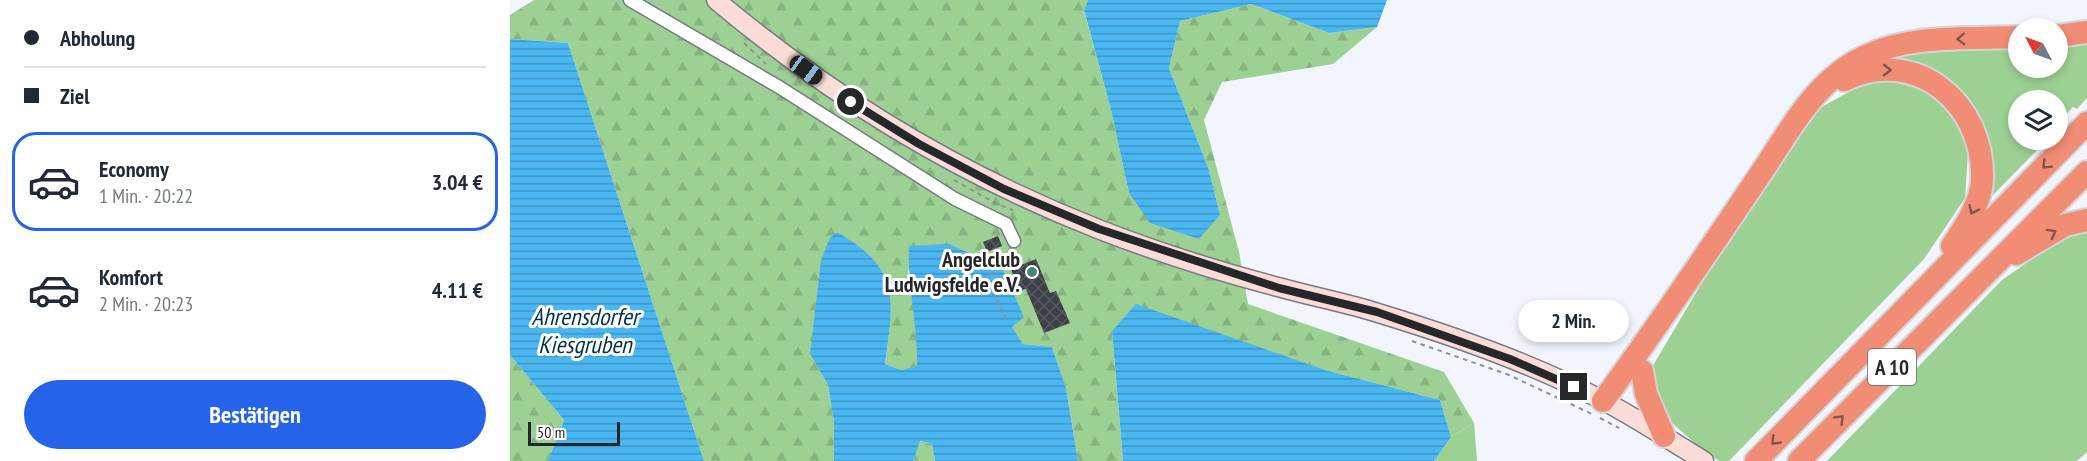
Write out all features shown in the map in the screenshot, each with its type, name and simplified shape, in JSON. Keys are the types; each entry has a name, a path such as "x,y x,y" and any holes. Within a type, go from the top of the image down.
{"highway":[{"path":"2068,35 2087,32"},
{"path":"1610,404 1797,116 1846,67 1888,48 1929,40 2008,37"},
{"path":"1814,97 1857,74 1877,70 1897,70 1935,84 1952,96 1966,113 1977,135 1981,156 1982,181 1976,204 1962,231 1918,294"},
{"name":"A 10","path":"1756,461 2087,123"},
{"name":"A 10","path":"1799,461 2087,172"},
{"path":"1984,273 2065,225 2087,220"},
{"path":"1610,404 1642,371 1666,315"},
{"path":"1642,371 1646,394 1664,436"}],"main road":[{"path":"716,0 834,91 919,144 1004,189 1099,229 1182,258 1279,288 1377,312 1500,355 1610,404 1699,458"}],"street":[{"path":"630,0 779,87 954,200 1006,224 1014,241"}],"path":[{"path":"1002,268 984,277 1006,319"}],"green space":[{"path":"534,0 1088,0 1084,11 1111,110 1129,193 1220,215 1209,170 1169,68 1180,21 1251,4 1329,33 1377,27 1333,64 1222,82 1204,120 1239,252 1248,304 1444,372 1474,423 1451,437 1440,400 1325,370 1112,331 1123,461 1078,461 1066,388 1052,347 1023,344 1011,327 1024,316 908,270 917,336 917,367 902,370 885,364 890,321 888,287 872,259 837,232 810,354 828,385 834,422 834,461 704,461 568,43 510,39 510,15"},
{"path":"2087,38 2087,98 2077,109 2073,107 2068,112 2068,90 2008,90 2008,150 2037,150 1990,198 1976,118 1874,63 1895,51 2008,44 2008,78 2068,78 2068,41"},
{"path":"1876,77 1930,92 1969,136 1965,198 1924,259 1729,461 1719,461 1700,448 1662,414 1648,374 1703,281 1818,109"},
{"path":"2087,233 2087,452 2077,461 1827,461 2002,280 2065,236"},
{"path":"510,355 564,420 548,461 510,461"},
{"path":"1474,423 1477,461 1434,461 1451,437"},
{"path":"919,441 932,444 935,461 913,461"}],"water":[{"path":"1088,0 1387,0 1377,27 1329,33 1251,4 1180,21 1169,68 1209,170 1220,215 1199,239 1150,223 1129,193 1111,110 1084,10"},
{"name":"Ahrensdorfer Kiesgruben","path":"510,39 568,43 704,461 548,461 564,420 510,355"},
{"path":"837,232 873,259 883,273 891,303 885,364 902,370 917,366 909,246 949,244 1002,268 1024,317 1012,327 1023,344 1052,347 1066,388 1078,461 935,461 932,444 920,441 913,461 834,461 834,422 828,385 810,354 821,260 830,238"},
{"path":"1136,304 1325,370 1440,400 1451,437 1434,461 1123,461 1112,331"}],"building":[{"path":"998,236 1002,246 987,252 983,242"},
{"path":"1036,259 1050,293 1056,291 1070,323 1044,333 1026,289 1019,291 1011,269"}],"place":[{"name":"Angelclub Ludwigsfelde e.V.","path":"1032,272"}],"route":[{"path":"851,102 919,144 1004,189 1099,229 1279,288 1377,312 1510,359 1574,387"}]}
